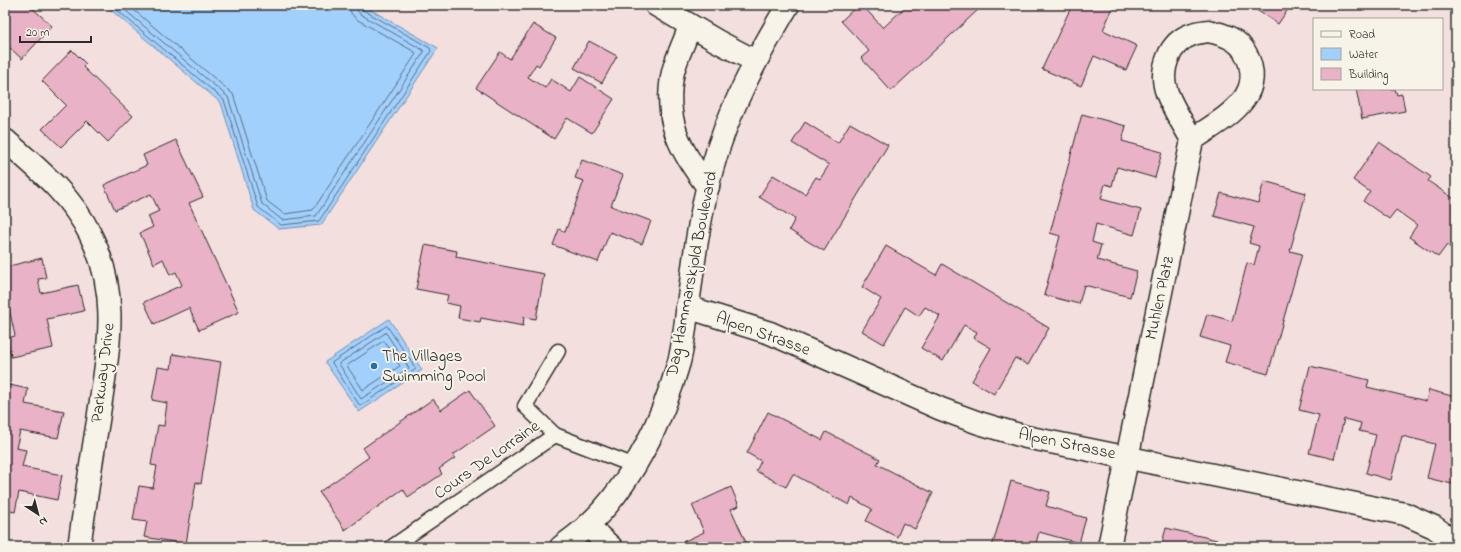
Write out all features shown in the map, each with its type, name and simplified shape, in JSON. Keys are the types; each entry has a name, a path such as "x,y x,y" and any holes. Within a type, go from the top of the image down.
{"street":[{"path":"656,5 690,26 755,61"},
{"name":"Dag Hammarskjold Boulevard","path":"561,547 588,526 606,506 634,466 656,427 679,361 698,229 708,187 726,128 755,61 788,5"},
{"path":"690,26 674,71 670,98 671,112 679,142 688,162 708,187"},
{"path":"1208,31 1220,33 1235,41 1244,50 1250,62 1252,74 1251,87 1244,100 1235,109 1192,140 1167,94 1164,67 1168,56 1178,43 1192,34 1208,31"},
{"name":"Parkway Drive","path":"5,140 54,183 76,211 90,233 104,267 109,292 110,336 79,547"},
{"name":"Muhlen Platz","path":"1109,547 1192,140"},
{"name":"Alpen Strasse","path":"687,307 770,333 941,409 979,423 1026,437 1405,514 1434,527 1456,543"},
{"path":"588,526 611,547"}],"lane":[{"name":"Cours De Lorraine","path":"392,547 555,435 526,406 558,351"},
{"path":"555,435 634,466"}],"water":[{"path":"105,5 362,5 438,48 321,225 279,229 254,210 221,103"},
{"name":"The Villages Swimming Pool","path":"389,319 422,370 359,412 325,362"}],"building":[{"path":"5,5 29,5 52,26 22,59 9,47 5,52"},
{"path":"858,5 862,5 883,28 907,5 977,5 980,8 891,91 861,58 869,51 841,21"},
{"path":"1072,5 1114,5 1103,30 1137,46 1126,70 1094,56 1081,86 1042,69"},
{"path":"1259,5 1291,5 1278,24 1255,9"},
{"path":"533,24 556,38 539,66 536,64 528,77 545,88 551,79 571,92 580,77 614,99 592,133 567,118 554,139 476,88 500,52 510,59"},
{"path":"589,41 617,56 602,83 574,68"},
{"path":"72,50 86,64 83,67 133,116 108,142 87,121 61,147 42,129 66,105 42,81"},
{"path":"1356,90 1395,90 1397,95 1402,94 1405,111 1362,119"},
{"path":"1082,114 1126,126 1122,141 1162,152 1155,178 1117,167 1112,186 1105,184 1101,199 1141,210 1134,235 1096,224 1092,242 1101,245 1097,260 1137,271 1130,297 1084,285 1079,304 1044,295 1060,236 1050,233"},
{"path":"805,122 838,143 850,123 888,145 824,251 789,230 795,219 759,197 773,175 805,194 816,177 820,179 829,165 792,143"},
{"path":"176,140 203,197 189,203 239,312 199,330 189,308 154,324 144,302 182,285 176,272 170,275 163,259 154,264 140,233 153,227 148,216 159,211 151,194 115,210 104,185 147,165 143,155"},
{"path":"1379,142 1431,177 1428,181 1456,200 1456,252 1447,245 1438,257 1409,237 1417,225 1396,210 1389,219 1363,201 1370,192 1353,180"},
{"path":"582,160 623,175 611,206 651,221 642,244 610,232 598,262 553,245 559,229 565,232 584,181 575,178"},
{"path":"1264,181 1306,193 1290,251 1302,254 1268,374 1225,362 1230,346 1200,337 1207,314 1232,321 1247,263 1254,265 1259,246 1249,243 1254,227 1214,216 1221,193 1258,203"},
{"path":"425,245 457,251 456,257 544,274 536,319 524,317 523,326 481,318 480,322 458,318 460,306 446,303 448,295 416,289"},
{"path":"886,246 936,275 942,264 1049,328 1028,365 1015,358 994,394 972,381 991,348 974,338 977,332 964,325 943,361 921,348 940,316 925,307 919,316 905,307 884,344 862,331 881,299 862,287"},
{"path":"42,258 46,278 38,279 41,293 78,285 84,311 47,319 53,348 11,357 7,338 15,336 5,290 5,267"},
{"path":"173,354 221,362 201,484 196,482 186,544 144,537 147,522 133,520 139,486 153,488 157,466 151,465 158,425 164,426 167,403 152,400 158,367 171,369"},
{"path":"1310,366 1369,380 1367,387 1426,401 1429,390 1456,397 1456,470 1452,484 1427,478 1435,444 1402,436 1391,480 1366,473 1376,435 1359,431 1361,423 1344,419 1334,459 1309,453 1319,415 1299,410"},
{"path":"5,384 28,389 25,404 64,411 58,438 20,431 16,448 26,450 22,467 62,475 57,500 19,492 15,512 5,510"},
{"path":"470,390 495,426 453,455 455,458 439,469 442,474 408,497 403,489 345,530 319,492 369,457 363,448 433,399 441,410"},
{"path":"768,412 822,440 826,432 880,459 877,464 933,493 915,529 903,523 897,537 866,521 872,509 852,498 849,505 793,474 786,487 756,471 761,461 747,453"},
{"path":"1011,481 1050,492 1046,506 1086,518 1079,543 1039,532 1035,547 992,547"},
{"path":"731,487 739,506 731,509 748,547 672,547 704,532 692,505"},
{"path":"1166,528 1247,547 1161,547"}],"place":[{"name":"The Villages Swimming Pool","path":"374,366"}]}
